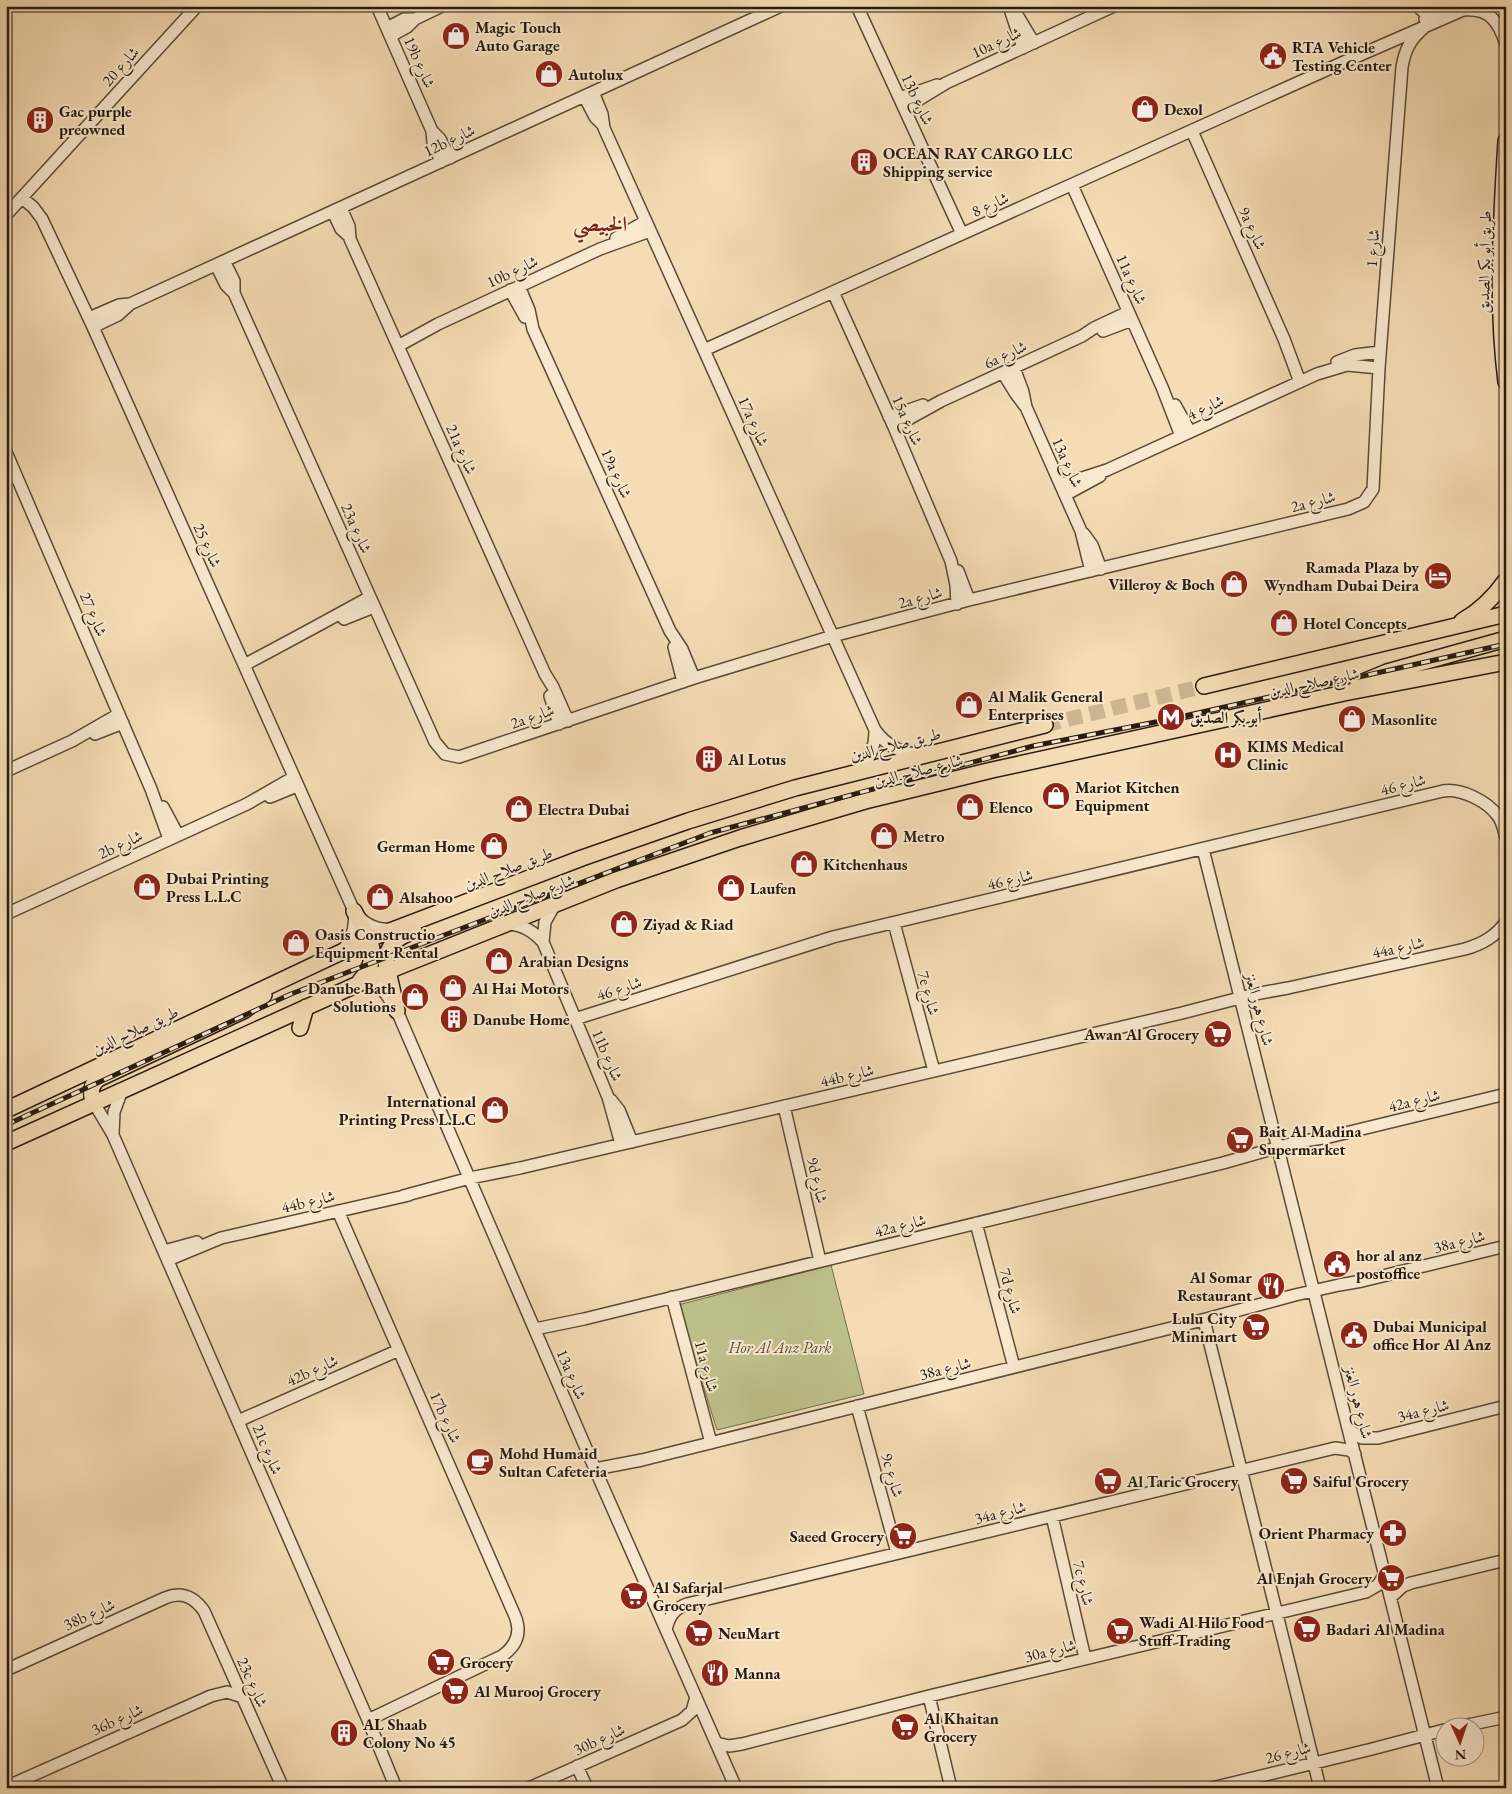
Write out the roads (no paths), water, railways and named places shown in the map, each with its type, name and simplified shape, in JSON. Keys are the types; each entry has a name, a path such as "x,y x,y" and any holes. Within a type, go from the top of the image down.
{"main road":[{"name":"طريق أبو بكر الصديق","path":"1506,142 1500,241 1500,314 1506,382"},
{"path":"1451,627 1481,608 1506,580"},
{"name":"شارع صلاح الدين","path":"1204,686 1506,614"},
{"path":"1344,693 1372,677 1506,639"},
{"name":"شارع صلاح الدين","path":"366,980 616,880 713,847 865,801 992,770 1344,693 1501,665"},
{"name":"طريق صلاح الدين","path":"6,1110 369,939 530,878 688,821 795,788 924,754 1046,725"},
{"path":"397,1010 388,971 387,955 389,948 400,937 510,895 530,878"},
{"path":"6,1143 366,980 374,953 369,939 354,912"},
{"path":"94,1103 90,1090 98,1078 245,1010 271,986"},
{"path":"300,1028 306,1007"}],"street":[{"name":"شارع 20","path":"6,215 196,6"},
{"name":"19b شارع","path":"377,6 432,131 433,142 445,160"},
{"path":"389,32 408,26 415,19 442,6"},
{"name":"12b شارع","path":"91,323 118,315 130,304 781,6"},
{"name":"13b شارع","path":"856,6 962,234"},
{"path":"1011,6 1034,43"},
{"path":"1011,6 1023,48"},
{"name":"10a شارع","path":"902,103 1114,6"},
{"path":"1417,6 1424,12 1443,9"},
{"name":"شارع 8","path":"1344,62 1443,9"},
{"name":"شارع 8","path":"704,350 1463,10 1482,12 1491,17 1498,24 1506,44"},
{"name":"شارع 1","path":"1374,480 1380,352 1402,67 1408,45 1415,35 1426,26"},
{"name":"17a شارع","path":"589,94 595,117 603,125 875,730 882,739 901,751 912,754 924,754"},
{"name":"9a شارع","path":"1192,130 1284,339 1308,378"},
{"name":"11a شارع","path":"1072,184 1162,387 1174,403 1186,434"},
{"name":"شارع 25","path":"22,198 33,207 42,219 91,323 354,912 359,918 373,927 389,930 396,928"},
{"name":"21a شارع","path":"337,210 341,229 350,237 545,674 564,722"},
{"name":"10b شارع","path":"396,342 421,328 438,324 600,249 618,236 648,226"},
{"name":"23a شارع","path":"220,263 226,285 234,293 439,749 445,754 452,756 467,755"},
{"name":"19a شارع","path":"514,288 670,631 689,680"},
{"name":"15a شارع","path":"832,292 892,422 951,561 962,578 969,600"},
{"name":"6a شارع","path":"892,422 923,406 941,401 1130,316"},
{"name":"شارع 4","path":"1063,490 1090,482 1107,470 1308,378 1348,357 1380,352"},
{"name":"شارع 4","path":"1308,378 1347,365 1379,368"},
{"name":"13a شارع","path":"1008,370 1016,394 1026,407 1081,531 1096,570"},
{"name":"شارع 27","path":"6,452 173,837"},
{"name":"2a شارع","path":"467,755 689,680 833,636 969,600 1356,507 1370,496 1374,480"},
{"name":"15a شارع","path":"951,561 956,585 957,604"},
{"path":"242,661 278,641 292,638 372,602"},
{"path":"6,771 72,741 85,738 121,718"},
{"path":"856,772 863,766 873,749 875,730"},
{"name":"2b شارع","path":"6,914 173,837 260,800 296,781"},
{"name":"شارع 46","path":"575,1020 802,946 1443,791 1457,790 1469,795 1494,812 1502,825 1506,838"},
{"name":"شارع هور العنز","path":"1203,849 1438,1788"},
{"path":"542,942 545,922 555,904"},
{"name":"شارع 25","path":"339,954 351,939 354,930 354,912"},
{"name":"44a شارع","path":"1241,1001 1288,988 1479,946 1491,939 1506,922"},
{"name":"7e شارع","path":"894,923 934,1071"},
{"name":"11b شارع","path":"503,924 514,924 525,928 535,934 542,942 626,1143"},
{"name":"13a شارع","path":"366,980 386,994 397,1010 596,1472 736,1788"},
{"name":"44b شارع","path":"166,1256 221,1238 1182,1013 1241,1001"},
{"name":"21c شارع","path":"113,1135 114,1112 122,1090"},
{"name":"42a شارع","path":"536,1332 672,1297 1279,1151 1506,1094"},
{"name":"21c شارع","path":"94,1103 113,1135 397,1788"},
{"name":"9d شارع","path":"784,1106 820,1261"},
{"name":"17b شارع","path":"338,1211 518,1623 518,1637 509,1651 502,1656 368,1720"},
{"name":"7d شارع","path":"976,1223 1014,1367"},
{"name":"38a شارع","path":"596,1472 1256,1307 1348,1288 1362,1281 1506,1246"},
{"name":"11a شارع","path":"672,1297 711,1442"},
{"path":"1204,1320 1320,1788"},
{"name":"42b شارع","path":"238,1420 399,1350"},
{"name":"9c شارع","path":"857,1406 897,1553"},
{"name":"34a شارع","path":"1349,1430 1362,1438 1378,1438 1506,1406"},
{"name":"34a شارع","path":"666,1630 672,1613 679,1607 687,1604 1335,1448 1349,1450 1355,1454"},
{"name":"7c شارع","path":"1052,1516 1085,1658"},
{"path":"1391,1596 1403,1586 1411,1583 1506,1560"},
{"name":"30a شارع","path":"716,1743 729,1746 742,1744 1085,1658 1366,1592 1378,1585 1385,1574"},
{"name":"38b شارع","path":"6,1670 171,1595 186,1596"},
{"name":"23c شارع","path":"186,1596 193,1599 204,1611 283,1788"},
{"name":"36b شارع","path":"6,1787 211,1696 227,1692 242,1697"},
{"path":"929,1696 950,1788"},
{"path":"682,1720 692,1711 696,1698"},
{"path":"1484,1722 1506,1717"},
{"name":"30b شارع","path":"529,1788 682,1720 695,1718 707,1722"},
{"name":"شارع 26","path":"1426,1738 1434,1734"},
{"name":"شارع 26","path":"1212,1788 1434,1737"},
{"path":"578,1766 587,1788"}],"tunnel":[{"path":"1045,725 1204,686"}],"railway":[{"path":"6,1125 291,994 710,833 1033,746 1171,719 1506,644"}],"place":[{"name":"Magic Touch Auto Garage","path":"456,36"},
{"name":"RTA Vehicle Testing Center","path":"1273,56"},
{"name":"Autolux","path":"549,74"},
{"name":"Dexol","path":"1145,109"},
{"name":"Gac purple preowned","path":"40,120"},
{"name":"OCEAN RAY CARGO LLC Shipping service","path":"864,162"},
{"name":"Ramada Plaza by Wyndham Dubai Deira","path":"1438,576"},
{"name":"Villeroy & Boch","path":"1234,584"},
{"name":"Hotel Concepts","path":"1284,623"},
{"name":"Al Malik General Enterprises","path":"969,705"},
{"name":"أبو بكر الصديق","path":"1171,717"},
{"name":"Masonlite","path":"1352,719"},
{"name":"KIMS Medical Clinic","path":"1228,755"},
{"name":"Al Lotus","path":"709,759"},
{"name":"Mariot Kitchen Equipment","path":"1056,796"},
{"name":"Elenco","path":"970,807"},
{"name":"Electra Dubai","path":"519,809"},
{"name":"Metro","path":"884,836"},
{"name":"German Home","path":"494,846"},
{"name":"Kitchenhaus","path":"804,864"},
{"name":"Dubai Printing Press L.L.C","path":"147,887"},
{"name":"Laufen","path":"731,888"},
{"name":"Alsahoo","path":"380,897"},
{"name":"Ziyad & Riad","path":"624,924"},
{"name":"Oasis Constructio Equipment Rental","path":"296,943"},
{"name":"Arabian Designs","path":"499,961"},
{"name":"Al Hai Motors","path":"453,988"},
{"name":"Danube Bath Solutions","path":"415,997"},
{"name":"Danube Home","path":"454,1019"},
{"name":"Awan Al Grocery","path":"1218,1034"},
{"name":"International Printing Press L.L.C","path":"495,1110"},
{"name":"Bait Al Madina Supermarket","path":"1240,1140"},
{"name":"hor al anz postoffice","path":"1337,1264"},
{"name":"Al Somar Restaurant","path":"1271,1286"},
{"name":"Lulu City Minimart","path":"1256,1327"},
{"name":"Dubai Municipal office Hor Al Anz","path":"1354,1335"},
{"name":"Mohd Humaid Sultan Cafeteria","path":"480,1462"},
{"name":"Al Taric Grocery","path":"1108,1481"},
{"name":"Saiful Grocery","path":"1294,1481"},
{"name":"Orient Pharmacy","path":"1393,1533"},
{"name":"Saeed Grocery","path":"903,1536"},
{"name":"Al Enjah Grocery","path":"1391,1578"},
{"name":"Al Safarjal Grocery","path":"634,1596"},
{"name":"Badari Al Madina","path":"1307,1629"},
{"name":"Wadi Al Hilo Food Stuff Trading","path":"1120,1631"},
{"name":"NeuMart","path":"699,1633"},
{"name":"Grocery","path":"441,1662"},
{"name":"Manna","path":"715,1673"},
{"name":"Al Murooj Grocery","path":"455,1691"},
{"name":"Al Khaitan Grocery","path":"905,1727"},
{"name":"AL Shaab Colony No 45","path":"344,1733"}],"district":[{"name":"الخبيصي","path":"600,224"}],"park label":[{"name":"Hor Al Anz Park","path":"780,1347"}]}
